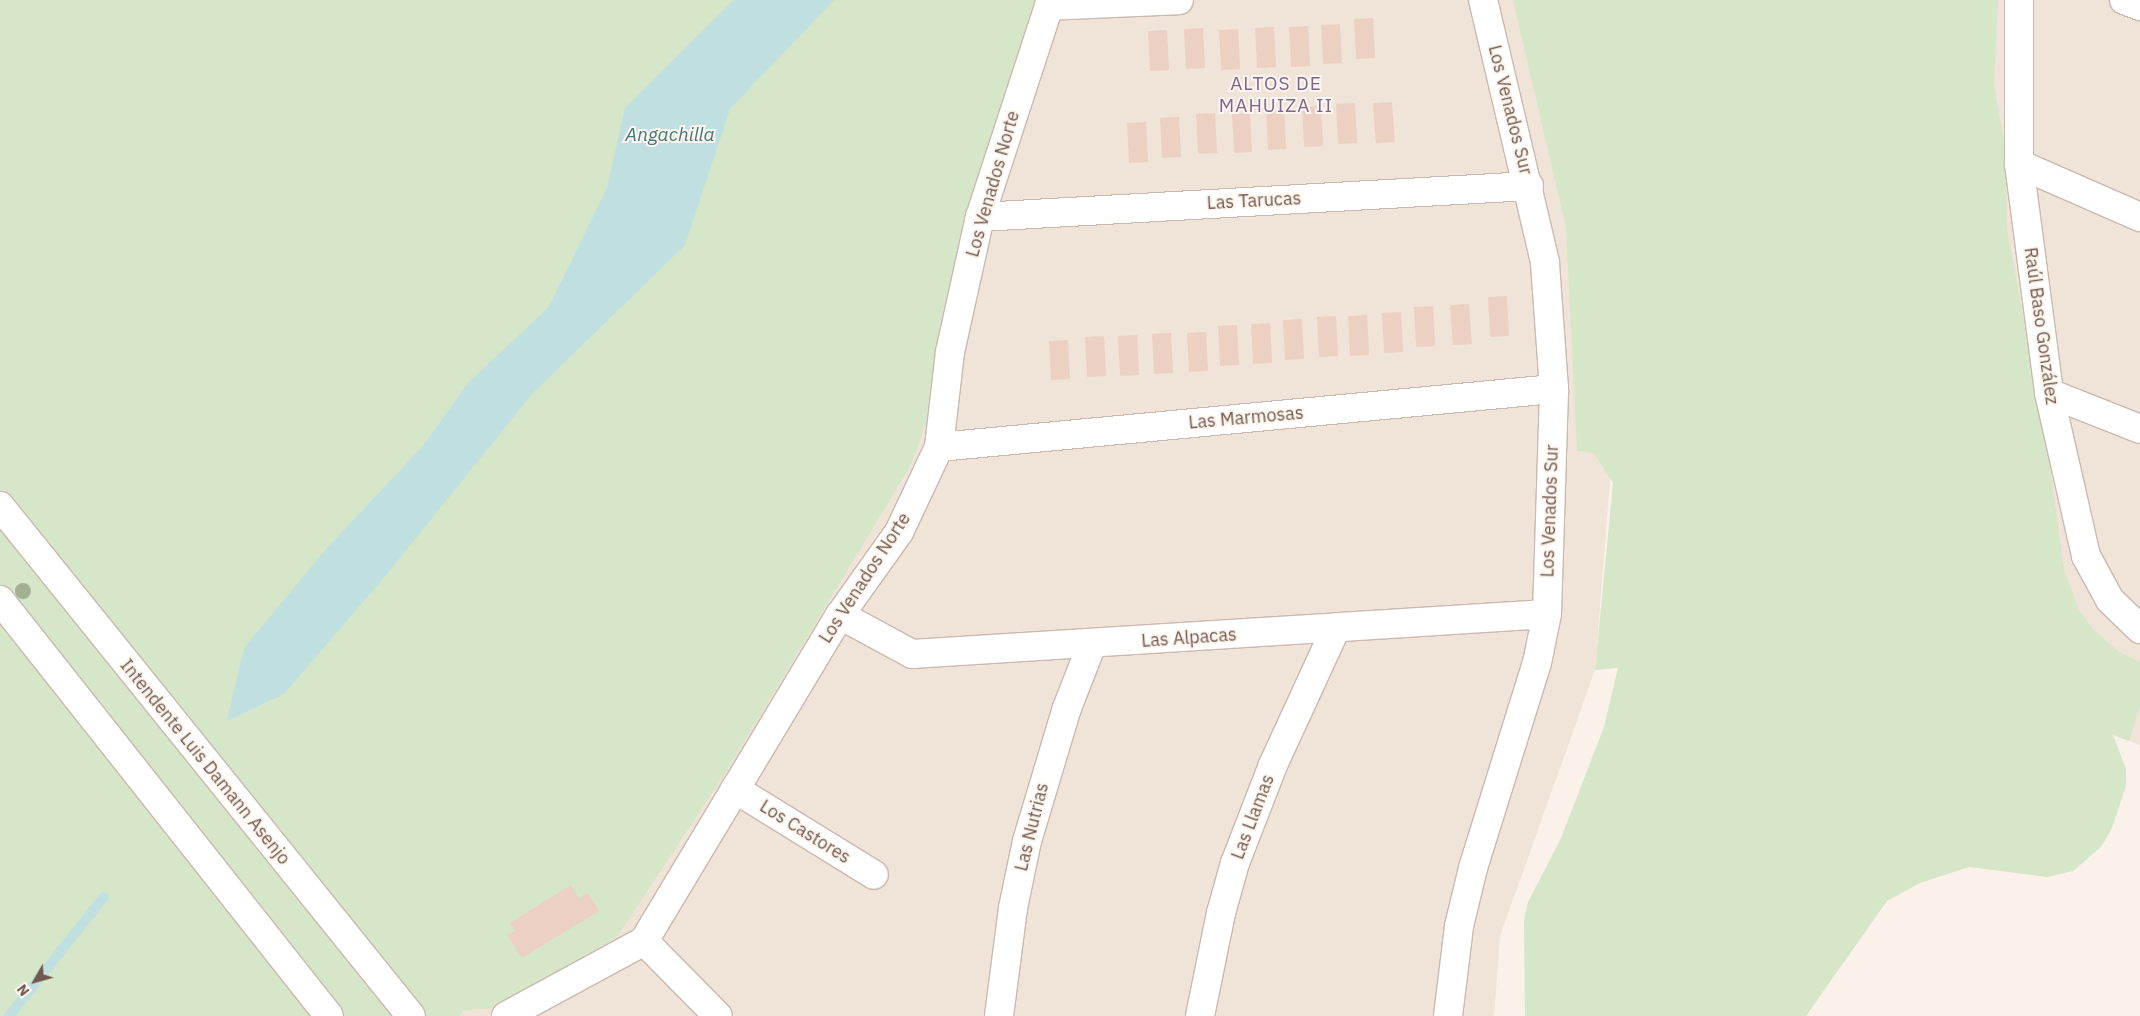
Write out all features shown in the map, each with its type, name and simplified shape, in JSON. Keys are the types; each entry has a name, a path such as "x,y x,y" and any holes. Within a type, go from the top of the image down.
{"street":[{"path":"1050,3 1179,0"},
{"name":"Los Venados Sur","path":"1448,1016 1459,926 1473,868 1537,663 1547,614 1554,389 1546,262 1483,0"},
{"name":"Raúl Baso González","path":"2019,0 2019,164 2049,393 2086,556 2110,600 2140,629"},
{"path":"2124,0 2140,6"},
{"name":"Los Venados Norte","path":"644,941 840,615 899,532 938,446 950,352 980,217 1050,3"},
{"path":"2019,164 2140,217"},
{"name":"Las Tarucas","path":"980,217 1529,186"},
{"name":"Las Marmosas","path":"938,446 1554,389"},
{"path":"2049,393 2140,428"},
{"name":"Intendente Luis Damann Asenjo","path":"0,506 411,1016"},
{"path":"0,600 329,1016"},
{"name":"Las Alpacas","path":"840,615 912,654 1547,614"},
{"name":"Las Llamas","path":"1200,1016 1220,913 1238,854 1273,765 1336,628"},
{"name":"Las Nutrias","path":"999,1016 1013,908 1027,840 1067,708 1092,644"},
{"name":"Los Castores","path":"735,789 874,875"},
{"path":"506,1016 644,941 718,1016"}],"shaded area":[{"path":"951,0 1648,0 1595,670 1500,936 1494,1016 456,1016"},
{"path":"1948,0 2140,0 2140,745 2044,708"}],"green space":[{"path":"0,0 1044,0 977,212 929,415 911,465 724,775 617,937 496,1008 463,1010 460,1016 0,1016"},
{"path":"1513,0 1998,0 1994,84 2006,152 2007,229 2047,444 2064,570 2079,610 2092,628 2119,652 2140,662 2140,706 2129,741 2113,735 2126,769 2126,786 2112,828 2101,847 2073,871 2047,877 1969,867 1920,883 1887,901 1806,1016 1525,1016 1524,920 1528,902 1561,838 1604,727 1618,668 1595,670 1613,483 1594,453 1577,451 1566,227"}],"water":[{"name":"Angachilla","path":"734,0 834,0 730,109 685,245 532,394 387,574 284,694 227,721 244,648 327,548 423,446 468,383 549,307 607,188 625,108"}],"building":[{"path":"1373,18 1375,58 1356,59 1354,19"},
{"path":"1340,24 1342,63 1323,64 1321,25"},
{"path":"1308,26 1310,66 1291,67 1289,27"},
{"path":"1274,27 1276,67 1257,68 1255,28"},
{"path":"1203,28 1205,68 1186,69 1184,29"},
{"path":"1238,29 1240,69 1221,70 1219,30"},
{"path":"1167,30 1169,70 1150,71 1148,31"},
{"path":"1392,102 1395,142 1376,143 1373,103"},
{"path":"1355,103 1357,143 1338,144 1336,104"},
{"path":"1321,106 1323,146 1304,147 1302,107"},
{"path":"1284,109 1286,149 1268,150 1266,110"},
{"path":"1215,113 1217,153 1198,154 1196,114"},
{"path":"1250,113 1252,152 1234,153 1232,114"},
{"path":"1179,117 1181,157 1162,158 1160,118"},
{"path":"1146,122 1148,162 1129,163 1127,123"},
{"path":"1507,296 1509,336 1490,337 1488,297"},
{"path":"1469,304 1472,344 1453,345 1450,305"},
{"path":"1433,306 1435,346 1416,347 1414,307"},
{"path":"1401,312 1403,352 1384,353 1382,313"},
{"path":"1367,315 1369,355 1350,356 1348,316"},
{"path":"1336,316 1338,356 1319,357 1317,317"},
{"path":"1302,319 1304,359 1285,360 1283,320"},
{"path":"1270,323 1272,363 1253,364 1251,324"},
{"path":"1237,325 1239,365 1220,366 1218,326"},
{"path":"1206,332 1208,371 1189,372 1187,333"},
{"path":"1171,333 1173,373 1154,374 1152,334"},
{"path":"1137,335 1139,375 1120,376 1118,336"},
{"path":"1104,336 1106,376 1087,377 1085,337"},
{"path":"1068,340 1070,379 1051,380 1049,341"},
{"path":"571,885 579,899 588,893 599,911 522,958 507,935 515,931 510,923"}],"waterway":[{"path":"9,1016 104,897"}],"district":[{"name":"ALTOS DE MAHUIZA II","path":"1276,95"}]}
